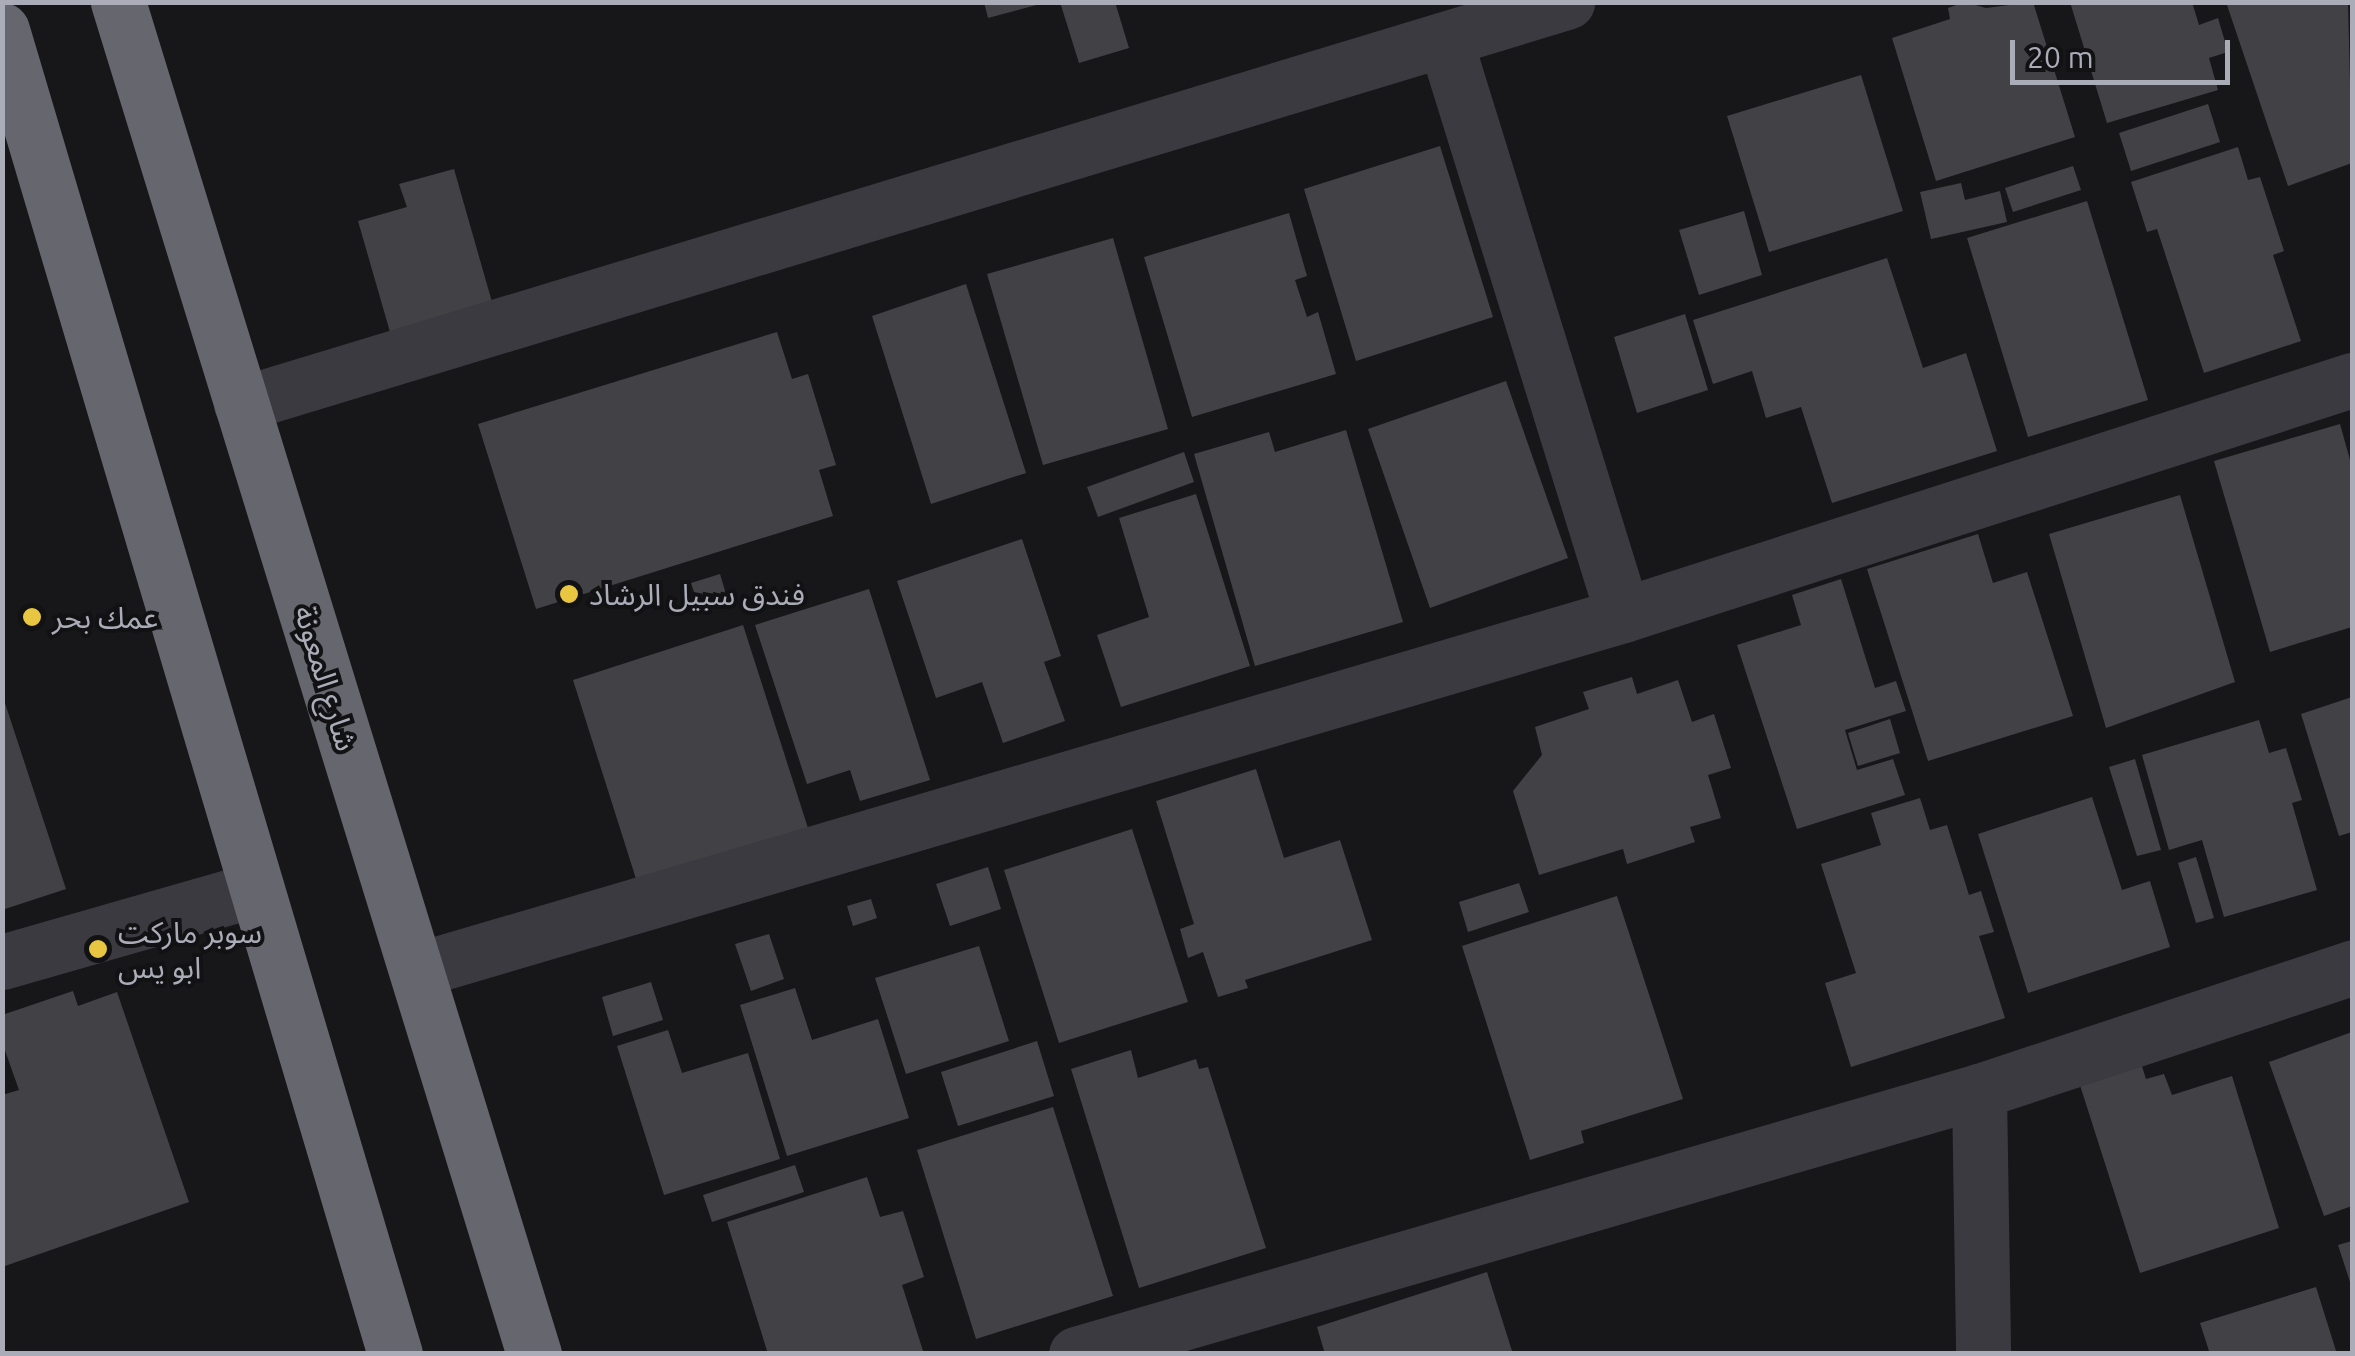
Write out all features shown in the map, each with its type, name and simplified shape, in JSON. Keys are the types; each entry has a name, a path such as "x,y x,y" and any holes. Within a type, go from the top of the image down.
{"highway":[{"name":"شارع المعونة","path":"118,2 534,1354"},
{"path":"2,30 395,1354"}],"street":[{"path":"241,404 1567,2"},
{"path":"1444,40 1623,615"},
{"path":"417,970 1623,615 2352,380"},
{"path":"2,962 257,889"},
{"path":"1076,1354 1979,1091 2352,968"},
{"path":"1979,1091 1983,1354"}],"building":[{"path":"984,2 1040,2 1040,4 988,18"},
{"path":"1060,2 1115,2 1129,48 1079,63"},
{"path":"1965,2 1986,8 2033,2 2075,137 1936,181 1892,38 1950,19 1948,8"},
{"path":"2070,2 2192,2 2199,25 2218,18 2228,52 2209,58 2218,90 2107,123"},
{"path":"2226,2 2348,2 2352,163 2288,186"},
{"path":"1861,75 1903,211 1769,252 1727,116"},
{"path":"2208,104 2220,142 2131,171 2119,133"},
{"path":"1440,146 1493,317 1356,361 1304,189"},
{"path":"2238,147 2248,180 2260,177 2284,251 2273,255 2301,341 2204,373 2157,229 2147,232 2131,182"},
{"path":"2073,166 2081,190 2013,212 2005,188"},
{"path":"454,169 492,302 390,332 358,221 407,207 399,184"},
{"path":"1961,183 1965,200 2000,191 2007,222 1931,239 1920,192"},
{"path":"2087,201 2148,400 2028,437 1967,238"},
{"path":"1744,211 1762,275 1699,295 1679,230"},
{"path":"1289,213 1307,276 1295,280 1307,317 1318,312 1336,374 1192,417 1144,257"},
{"path":"1113,238 1168,429 1043,465 987,274"},
{"path":"1887,258 1923,368 1966,353 1997,451 1832,503 1801,407 1766,418 1752,371 1713,384 1693,320"},
{"path":"966,284 1026,473 931,504 872,316"},
{"path":"1685,314 1708,390 1637,413 1614,337"},
{"path":"777,332 792,379 808,374 836,465 819,470 833,516 536,609 478,424"},
{"path":"1506,381 1568,558 1430,608 1368,429"},
{"path":"2340,424 2352,467 2352,627 2270,652 2214,461"},
{"path":"1346,430 1403,622 1255,666 1194,454 1269,432 1275,452"},
{"path":"1184,452 1194,482 1098,517 1087,487"},
{"path":"1196,494 1250,666 1121,707 1097,635 1149,617 1119,518"},
{"path":"2180,495 2235,682 2106,728 2049,534"},
{"path":"1978,534 1993,583 2027,572 2073,716 1928,761 1867,569"},
{"path":"1022,539 1061,656 1044,662 1065,721 1003,743 982,682 936,698 897,581"},
{"path":"720,574 729,604 701,612 691,583"},
{"path":"1841,579 1875,688 1896,681 1906,711 1845,730 1857,770 1893,759 1905,795 1797,829 1737,645 1801,625 1792,595"},
{"path":"869,589 930,780 860,801 850,770 807,784 755,625"},
{"path":"743,625 808,828 637,882 573,680"},
{"path":"1632,677 1637,694 1678,680 1692,722 1714,714 1731,768 1708,775 1721,818 1690,827 1695,842 1627,864 1623,849 1539,875 1513,791 1542,755 1535,727 1589,709 1583,692"},
{"path":"2,694 66,889 2,910"},
{"path":"2352,697 2352,832 2339,836 2301,714"},
{"path":"1890,719 1900,753 1858,766 1848,733"},
{"path":"2259,720 2269,753 2286,748 2302,800 2292,803 2317,890 2224,917 2202,840 2169,850 2142,755"},
{"path":"2135,759 2161,850 2137,856 2109,767"},
{"path":"1256,769 1284,858 1340,840 1372,940 1245,980 1248,988 1218,997 1203,952 1188,958 1180,929 1194,924 1156,801"},
{"path":"2092,797 2122,890 2150,881 2170,947 2028,993 1978,834"},
{"path":"1920,798 1930,830 1947,825 1969,895 1981,891 1994,932 1979,936 2005,1018 1851,1067 1825,983 1856,973 1821,864 1881,845 1871,813"},
{"path":"1132,829 1188,1002 1059,1043 1004,870"},
{"path":"2196,857 2214,918 2196,923 2178,863"},
{"path":"988,867 1001,909 950,926 936,884"},
{"path":"1519,883 1529,912 1468,932 1459,902"},
{"path":"1617,896 1683,1099 1581,1131 1584,1143 1530,1160 1462,946"},
{"path":"871,899 877,918 853,926 847,906"},
{"path":"769,934 784,979 751,991 735,944"},
{"path":"979,946 1009,1041 906,1074 875,978"},
{"path":"651,982 663,1020 613,1036 602,997"},
{"path":"795,988 812,1040 878,1019 909,1118 787,1156 740,1005"},
{"path":"73,991 78,1006 117,992 189,1202 2,1267 2,1095 19,1090 2,1042 2,1015"},
{"path":"668,1030 682,1073 748,1053 780,1159 664,1195 617,1046"},
{"path":"2352,1032 2352,1206 2324,1216 2269,1062"},
{"path":"1037,1041 1054,1096 958,1126 941,1072"},
{"path":"1131,1050 1138,1078 1196,1059 1199,1069 1208,1067 1266,1248 1139,1288 1071,1069"},
{"path":"2140,1060 2146,1079 2164,1074 2172,1095 2232,1076 2279,1228 2140,1273 2078,1079"},
{"path":"1053,1107 1113,1296 976,1339 917,1150"},
{"path":"795,1165 804,1192 712,1222 703,1195"},
{"path":"867,1177 880,1217 903,1211 924,1277 902,1285 924,1354 768,1354 727,1222"},
{"path":"2352,1241 2352,1288 2338,1245"},
{"path":"1487,1272 1513,1354 1325,1354 1317,1327"},
{"path":"2316,1287 2337,1354 2210,1354 2200,1323"}],"place":[{"name":"فندق سبيل الرشاد","path":"569,594"},
{"name":"عمك بحر","path":"32,617"},
{"name":"سوبر ماركت ابو يس","path":"98,949"}]}
